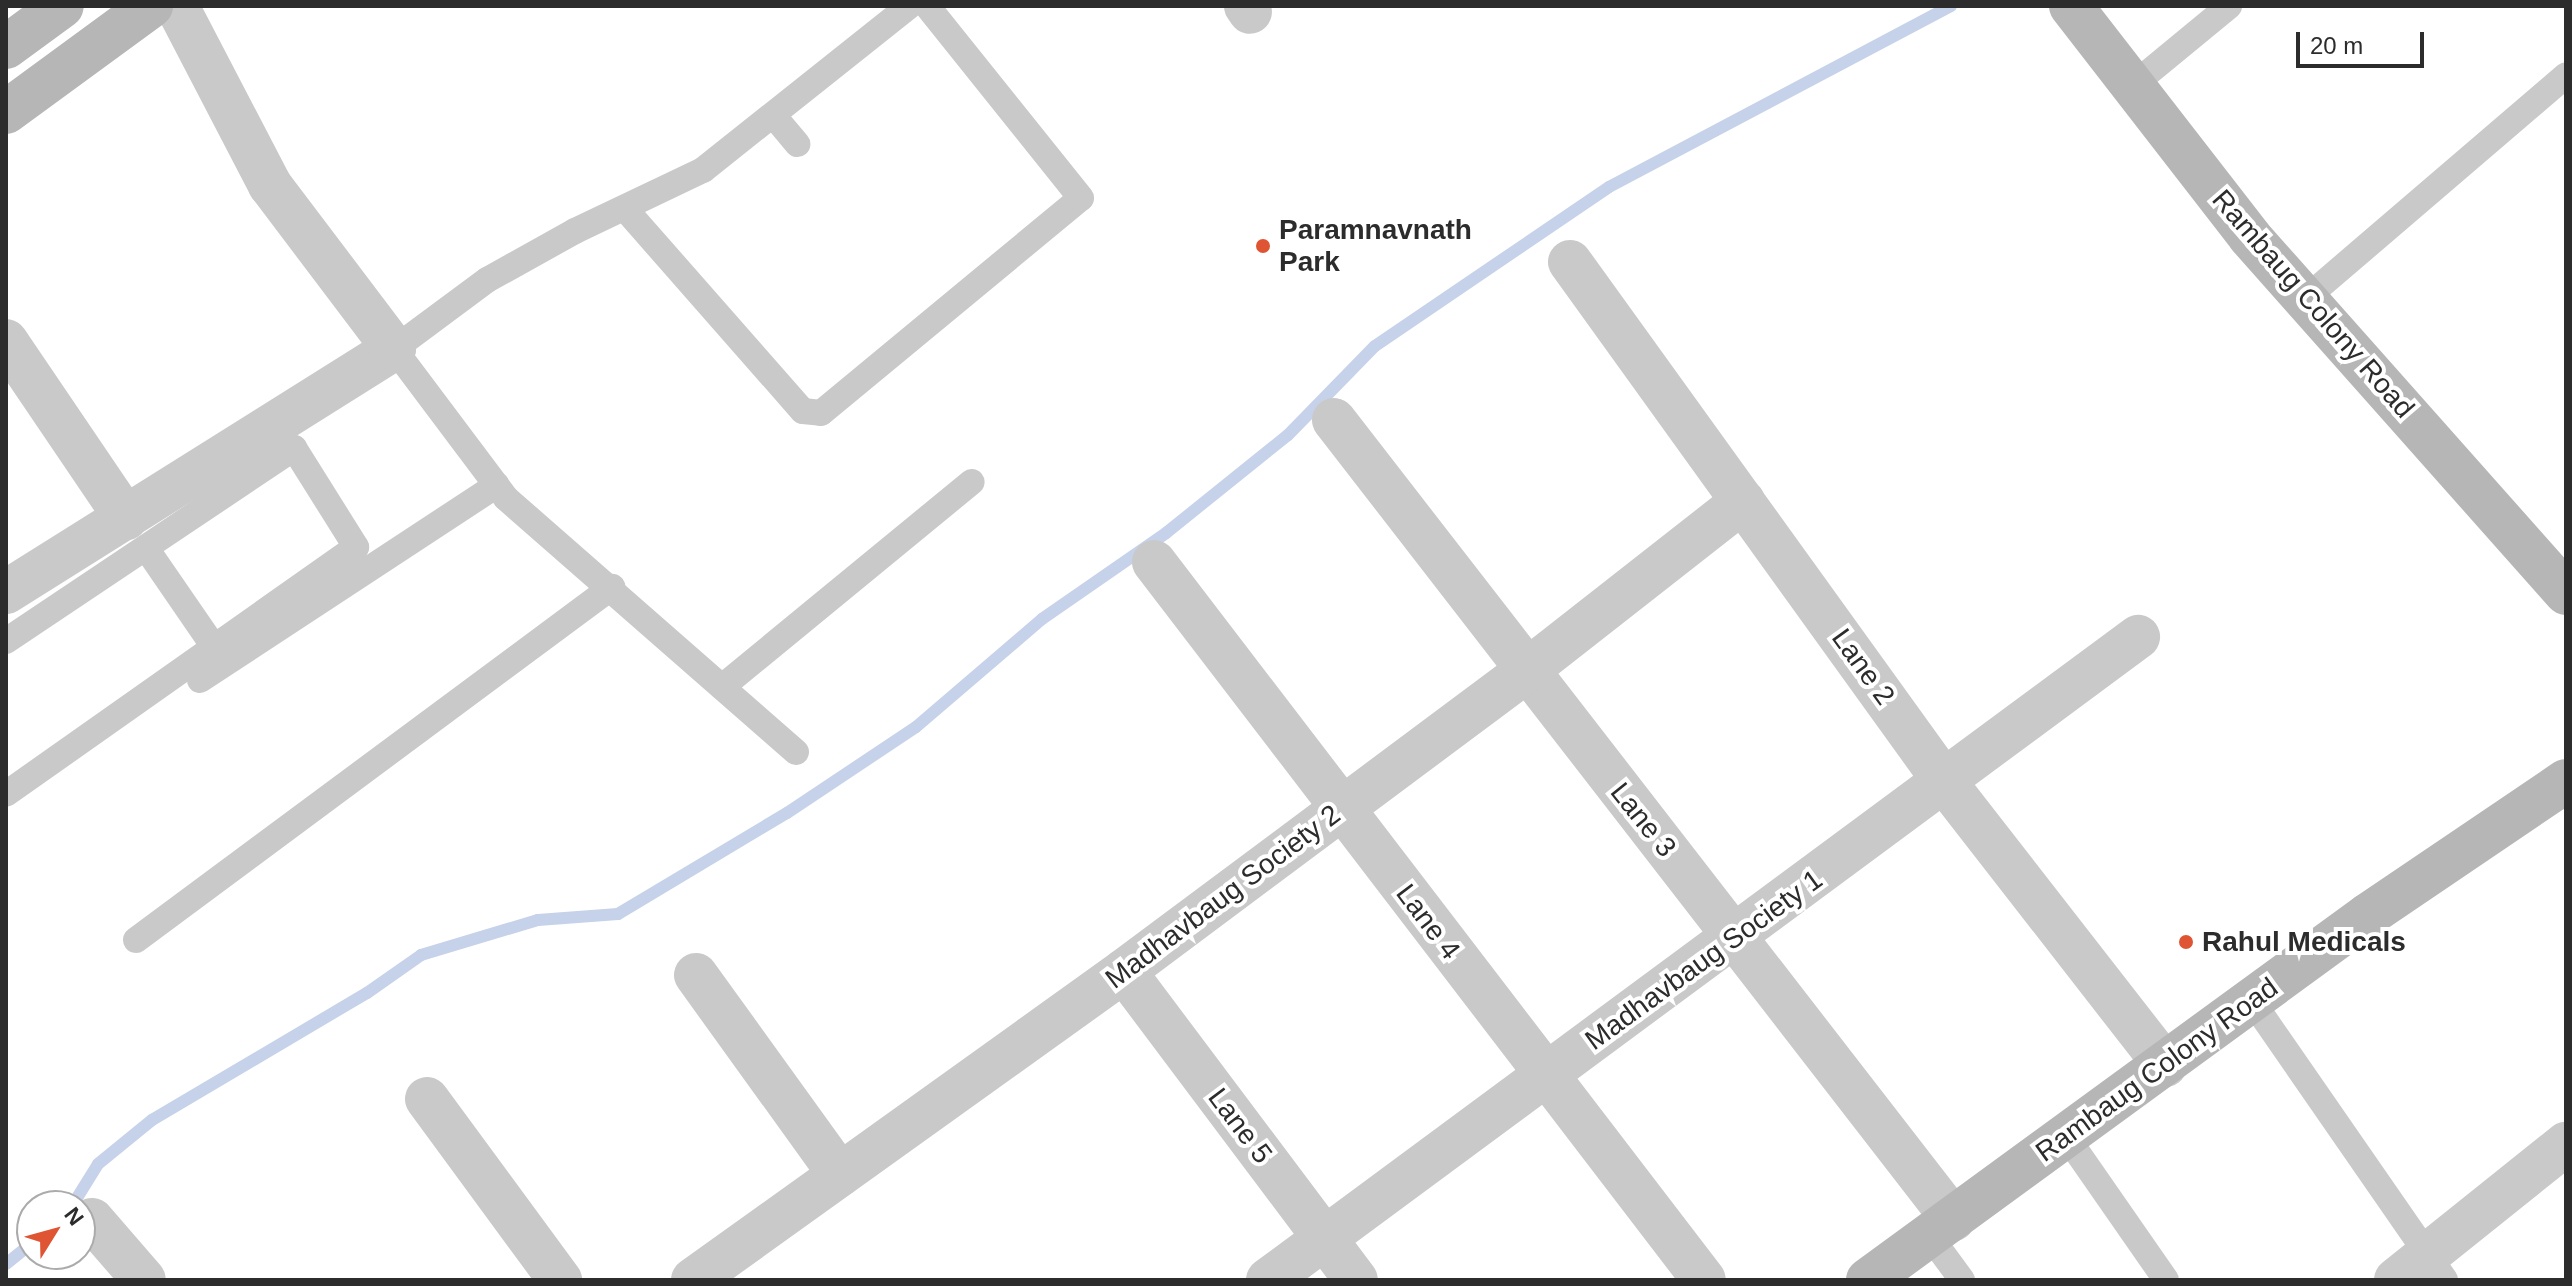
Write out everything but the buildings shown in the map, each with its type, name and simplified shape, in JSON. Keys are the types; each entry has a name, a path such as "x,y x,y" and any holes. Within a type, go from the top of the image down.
{"street":[{"path":"6,47 62,6"},
{"path":"6,112 151,6"},
{"path":"6,592 136,533 394,349 270,185 177,6"},
{"name":"Rambaug Colony Road","path":"2071,6 2305,299 2566,593"},
{"name":"Lane 2","path":"1570,262 1944,781 2165,1065"},
{"path":"6,341 136,533"},
{"name":"Lane 3","path":"1334,420 1525,672 1737,938 1941,1227"},
{"name":"Madhavbaug Society 2","path":"693,1280 1124,971 1525,672 1743,501"},
{"name":"Lane 4","path":"1154,562 1704,1280"},
{"name":"Madhavbaug Society 1","path":"1268,1280 1737,938 2138,637"},
{"name":"Rambaug Colony Road","path":"1868,1280 2252,1001 2566,781"},
{"name":"Lane 5","path":"1124,971 1356,1280"},
{"path":"696,975 840,1175"},
{"path":"427,1099 560,1280"},
{"path":"2423,1272 2566,1144"},
{"path":"96,1225 144,1280"}],"lane":[{"path":"796,752 497,485 394,349 487,280 575,231 627,211 703,170 909,6"},
{"path":"627,211 803,411 821,413 1081,198 927,6"},
{"path":"2132,86 2229,6"},
{"path":"2305,299 2566,75"},
{"path":"773,115 797,144"},
{"path":"6,641 136,533 294,448 356,547 6,794"},
{"path":"722,687 972,482"},
{"path":"200,680 497,485"},
{"path":"136,533 214,647"},
{"path":"136,940 612,587"},
{"path":"2252,1001 2423,1272"},
{"path":"2066,1136 2166,1280"},
{"path":"1941,1227 1962,1280"}],"waterway":[{"path":"82,1190 98,1164 152,1120 367,993 421,955 538,920 618,914 787,813 916,727 1042,619 1166,533 1288,435 1375,346 1609,187 1951,6"},
{"path":"6,1264 16,1256"}],"place":[{"name":"Paramnavnath Park","path":"1263,246"},
{"name":"Rahul Medicals","path":"2186,942"}]}
